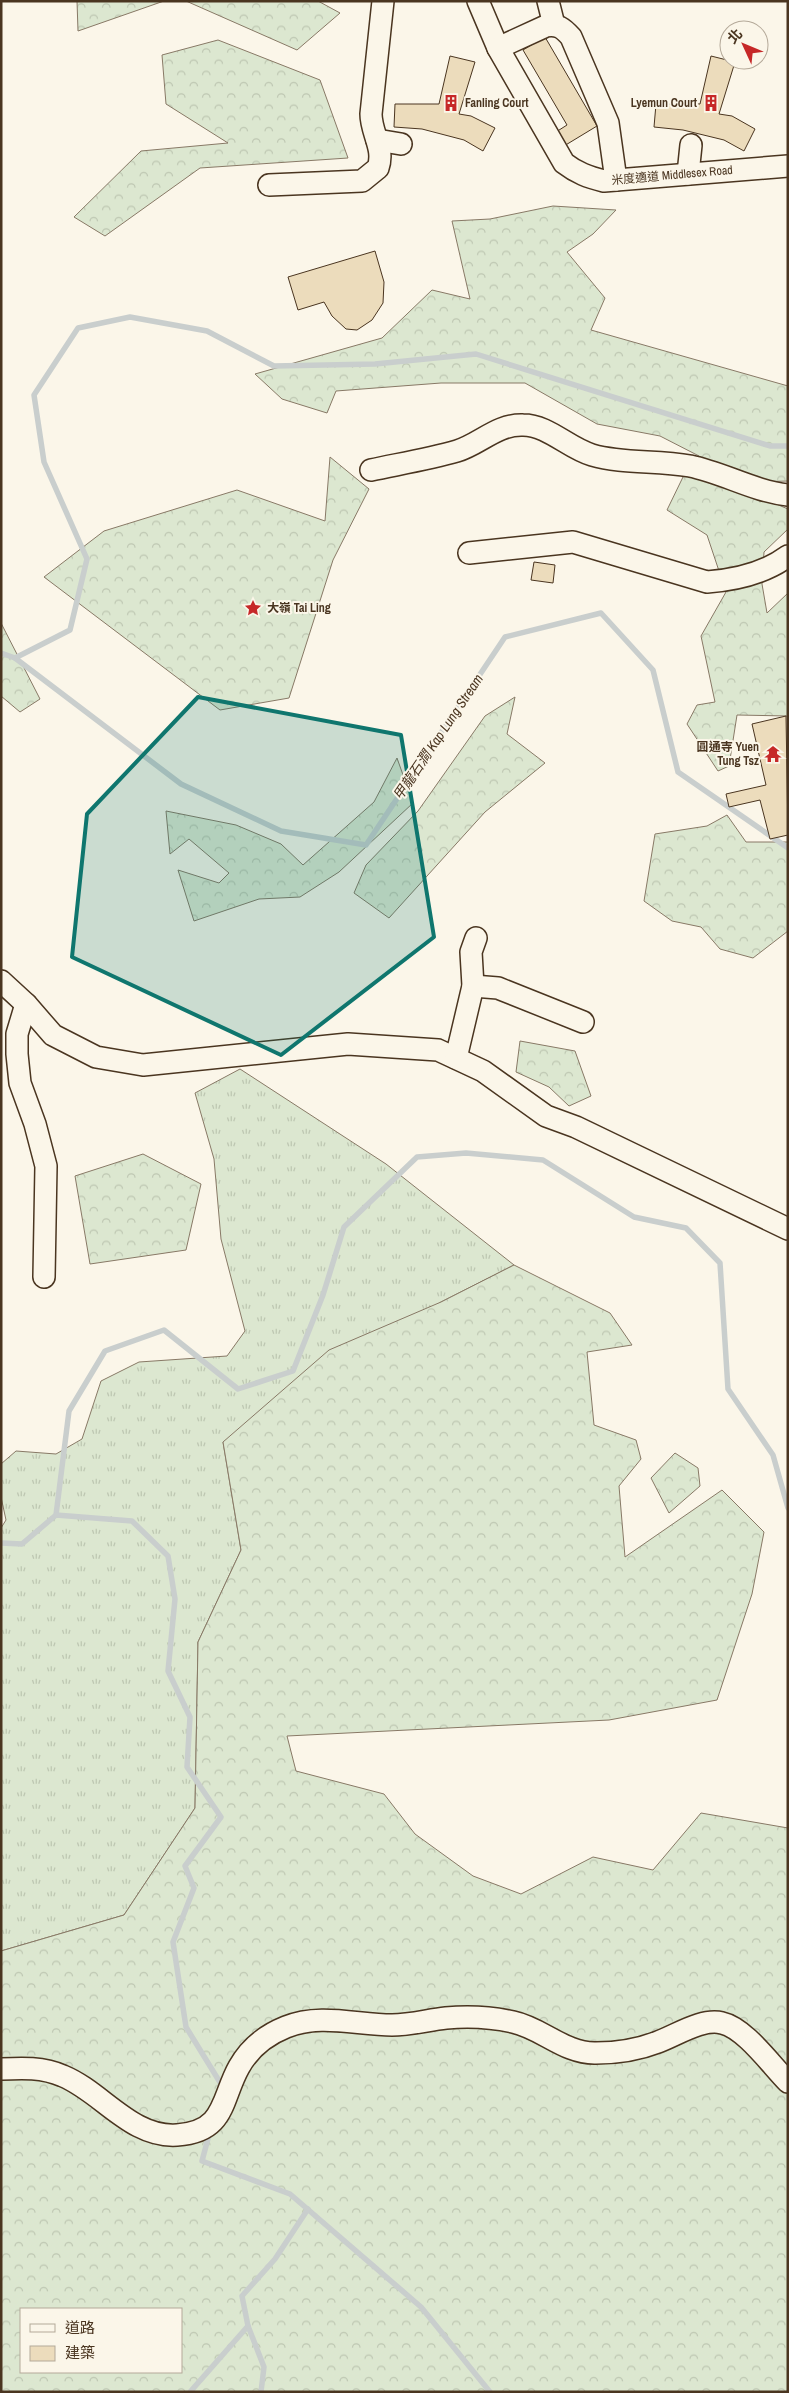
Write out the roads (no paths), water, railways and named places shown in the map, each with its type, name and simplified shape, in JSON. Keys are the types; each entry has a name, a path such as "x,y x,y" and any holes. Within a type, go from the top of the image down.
{"street":[{"path":"268,185 362,181 368,179 378,168 380,152 371,126 371,114 383,1"},
{"name":"米度適道 Middlesex Road","path":"478,1 498,48 564,163 587,177 616,180 788,166"},
{"path":"548,1 554,25"},
{"path":"498,48 546,26 560,26 571,37 608,123 616,180"},
{"path":"377,140 401,144"},
{"path":"688,174 691,145"},
{"path":"371,470 457,451 473,445 501,428 524,425 546,432 590,455 610,460 658,462 702,469 766,492 788,495"},
{"path":"469,553 573,542 707,582 738,578 759,571 788,556"},
{"path":"456,1058 473,986 471,952 476,938"},
{"path":"1,981 26,1004 53,1035 96,1057 143,1065 348,1044 438,1050 483,1071 546,1116 576,1127 788,1229"},
{"path":"473,986 498,988 582,1022"},
{"path":"26,1004 17,1034 16,1054 20,1083 35,1124 46,1166 44,1276"},
{"path":"1,2069 44,2070 63,2076 78,2083 123,2116 157,2133 187,2134 211,2122 223,2108 237,2070 255,2047 283,2028 320,2020 395,2025 459,2017 490,2018 516,2022 575,2050 596,2053 634,2048 657,2042 713,2021 724,2023 739,2031 788,2082"}],"waterway":[{"path":"1,653 15,658 70,630 87,559 44,462 34,395 78,328 130,317 207,331 274,366 375,364 476,354 770,446 788,446"},
{"name":"甲龍石澗 Kap Lung Stream","path":"15,658 181,784 281,831 366,845 505,637 601,613 653,670 678,772 788,848"},
{"path":"56,1515 69,1411 105,1351 164,1330 238,1389 293,1371 323,1295 344,1227 417,1157 466,1153 543,1160 634,1217 686,1228 720,1263 728,1389 773,1455 788,1508"},
{"path":"1,1543 22,1544 56,1515 132,1521 168,1556 175,1599 168,1671 190,1717 187,1767 221,1817 185,1866 194,1888 173,1942 186,2027 221,2084 220,2088"},
{"path":"210,2131 202,2161 290,2194 421,2307 490,2392"},
{"path":"261,2392 264,2367 248,2326 242,2296 275,2259 308,2209"},
{"path":"190,2392 248,2326"}],"place":[{"name":"Fanling Court","path":"451,103"},
{"name":"Lyemun Court","path":"711,103"},
{"name":"大嶺 Tai Ling","path":"253,608"},
{"name":"圓通寺 Yuen Tung Tsz","path":"773,754"}]}
